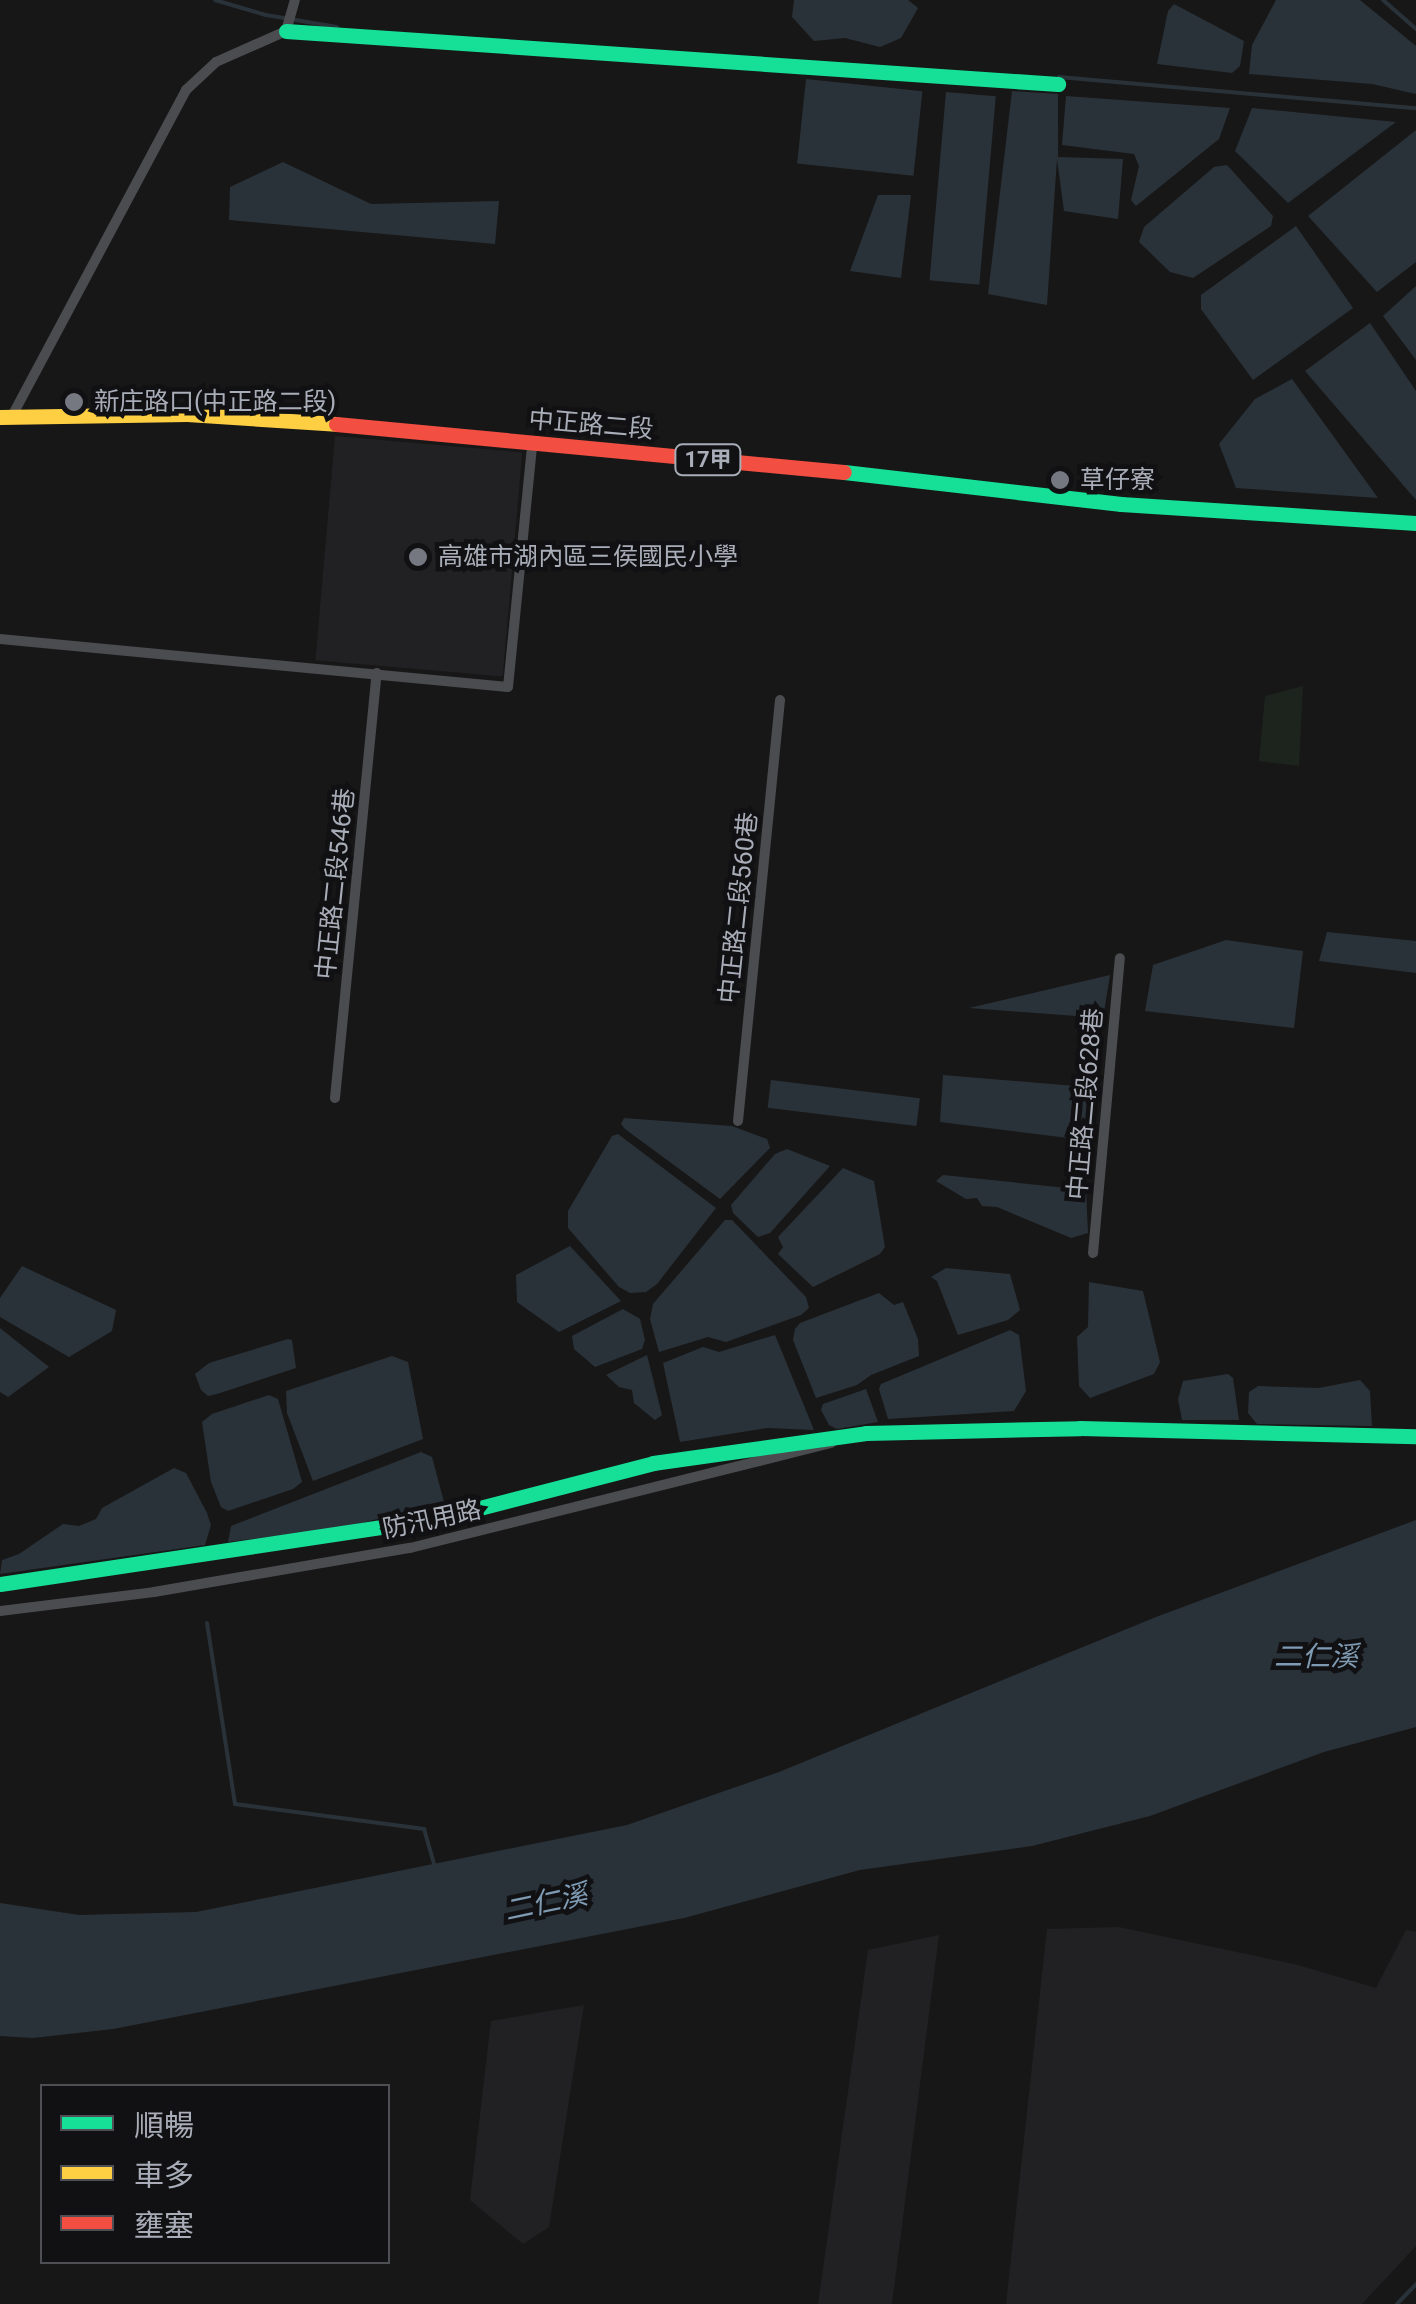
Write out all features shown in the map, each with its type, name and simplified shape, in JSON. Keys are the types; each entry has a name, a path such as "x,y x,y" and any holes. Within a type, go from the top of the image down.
{"street":[{"path":"287,29 293,6"},
{"path":"6,416 186,90 216,62 287,29 1058,84"},
{"name":"中正路二段","path":"6,416 187,414 946,482 1121,504 1416,523"},
{"path":"0,639 508,687 532,444"},
{"name":"中正路二段546巷","path":"335,1098 377,673"},
{"name":"中正路二段560巷","path":"738,1121 780,700"},
{"name":"中正路二段628巷","path":"1093,1253 1120,958"},
{"path":"0,1584 437,1519 653,1462 866,1434 1080,1428 1416,1436"},
{"name":"防汛用路","path":"0,1611 154,1592 410,1548 866,1434"}],"shaded area":[{"name":"高雄市湖內區三侯國民小學","path":"335,436 522,452 503,677 315,660"},
{"path":"1303,686 1299,766 1259,761 1265,696"},
{"path":"1119,1927 1298,1965 1376,1988 1406,1930 1416,1932 1416,2246 1362,2304 1006,2304 1047,1929"},
{"path":"939,1935 892,2304 818,2304 868,1950"},
{"path":"584,2005 549,2227 523,2244 470,2200 491,2021"}],"water":[{"path":"794,0 908,0 918,8 901,38 880,47 845,38 814,41 792,17"},
{"path":"1276,0 1360,0 1416,46 1416,94 1372,84 1249,74 1252,45"},
{"path":"1174,4 1244,41 1240,66 1232,73 1157,64 1168,11"},
{"path":"806,79 922,91 913,176 797,164"},
{"path":"1012,91 1058,94 1058,157 1123,159 1118,219 1064,211 1057,159 1047,305 988,294"},
{"path":"946,92 996,96 979,285 930,280"},
{"path":"1066,96 1230,108 1219,139 1136,206 1131,200 1139,166 1134,154 1062,145"},
{"path":"1252,108 1396,122 1288,203 1235,151"},
{"path":"1416,130 1416,262 1377,292 1308,216"},
{"path":"283,162 371,204 499,201 495,244 229,220 230,187"},
{"path":"1227,165 1273,216 1271,226 1193,278 1170,272 1139,242 1144,227 1214,167"},
{"path":"878,195 911,195 901,278 850,271"},
{"path":"1296,226 1353,308 1253,380 1201,309 1201,295"},
{"path":"1416,286 1416,360 1383,316"},
{"path":"1370,323 1416,391 1416,500 1305,371"},
{"path":"1292,379 1378,498 1236,488 1219,444 1255,399"},
{"path":"1327,932 1416,941 1416,973 1319,961"},
{"path":"1226,940 1303,951 1294,1028 1145,1011 1153,965"},
{"path":"1110,975 1103,1018 969,1008"},
{"path":"943,1075 1099,1088 1084,1140 940,1122"},
{"path":"771,1080 920,1098 916,1126 768,1108"},
{"path":"624,1118 732,1126 767,1139 770,1148 720,1199 625,1129 621,1124"},
{"path":"618,1134 716,1208 657,1284 646,1292 630,1293 619,1287 568,1228 568,1211 612,1136"},
{"path":"787,1149 830,1166 770,1233 758,1237 733,1213 731,1205 775,1154"},
{"path":"843,1168 874,1181 885,1247 880,1254 813,1287 778,1254 783,1247 778,1237"},
{"path":"943,1175 1086,1190 1088,1233 1071,1238 997,1207 982,1206 977,1198 966,1199 936,1181"},
{"path":"725,1220 732,1220 806,1297 809,1308 801,1315 726,1342 708,1337 659,1352 650,1319 653,1304"},
{"path":"570,1246 621,1301 559,1332 517,1302 516,1275"},
{"path":"22,1266 116,1310 112,1331 69,1357 0,1317 0,1298"},
{"path":"946,1268 1010,1274 1020,1310 1008,1320 958,1335 937,1281 931,1277"},
{"path":"1089,1282 1143,1291 1160,1362 1154,1374 1090,1398 1079,1386 1077,1337 1088,1327"},
{"path":"879,1293 894,1305 903,1302 918,1339 919,1356 871,1375 857,1385 816,1398 793,1340 795,1329 800,1323"},
{"path":"623,1309 640,1319 645,1340 642,1349 595,1367 574,1349 572,1336"},
{"path":"0,1328 49,1367 8,1397 0,1392"},
{"path":"1010,1330 1019,1335 1026,1391 1014,1411 888,1419 881,1384"},
{"path":"775,1335 814,1430 767,1428 680,1442 663,1363 703,1347 719,1352"},
{"path":"292,1340 296,1368 217,1394 208,1396 201,1390 195,1374 209,1363"},
{"path":"647,1355 662,1415 655,1420 634,1403 632,1390 619,1387 606,1375"},
{"path":"392,1356 408,1362 423,1439 313,1481 287,1413 286,1391"},
{"path":"1228,1374 1233,1378 1239,1420 1182,1420 1178,1399 1183,1381"},
{"path":"1360,1380 1370,1391 1372,1426 1257,1424 1248,1413 1249,1392 1258,1386 1319,1388"},
{"path":"866,1389 878,1422 837,1429 829,1425 821,1410 823,1404"},
{"path":"269,1395 278,1399 302,1482 293,1489 228,1511 221,1507 211,1482 202,1422 212,1414"},
{"path":"421,1452 432,1457 444,1502 346,1527 228,1542 231,1526"},
{"path":"174,1468 186,1473 207,1513 211,1525 205,1545 0,1574 2,1560 19,1554 63,1524 79,1526 96,1519 102,1508"},
{"name":"二仁溪","path":"1416,1520 1416,1727 1324,1752 1150,1816 1032,1846 860,1870 684,1918 113,2029 33,2038 0,2036 0,1903 79,1915 196,1912 627,1825 779,1772 1156,1617"}],"waterway":[{"path":"215,0 266,15 337,27"},
{"path":"1383,0 1416,29"},
{"path":"1059,77 1416,108"},
{"path":"207,1623 235,1804 424,1829 434,1865"},
{"path":"1397,2304 1416,2284"}],"traffic: fast":[{"path":"286,31 1058,84"},
{"path":"844,472 1121,504 1416,523"},
{"path":"0,1584 437,1519 653,1463 866,1433 1080,1428 1416,1436"}],"traffic: slow":[{"path":"0,417 187,414 336,424"}],"traffic: jam":[{"path":"336,424 844,472"}],"place":[{"name":"新庄路口(中正路二段)","path":"74,402"},
{"name":"草仔寮","path":"1060,480"},
{"name":"高雄市湖內區三侯國民小學","path":"418,557"}]}
